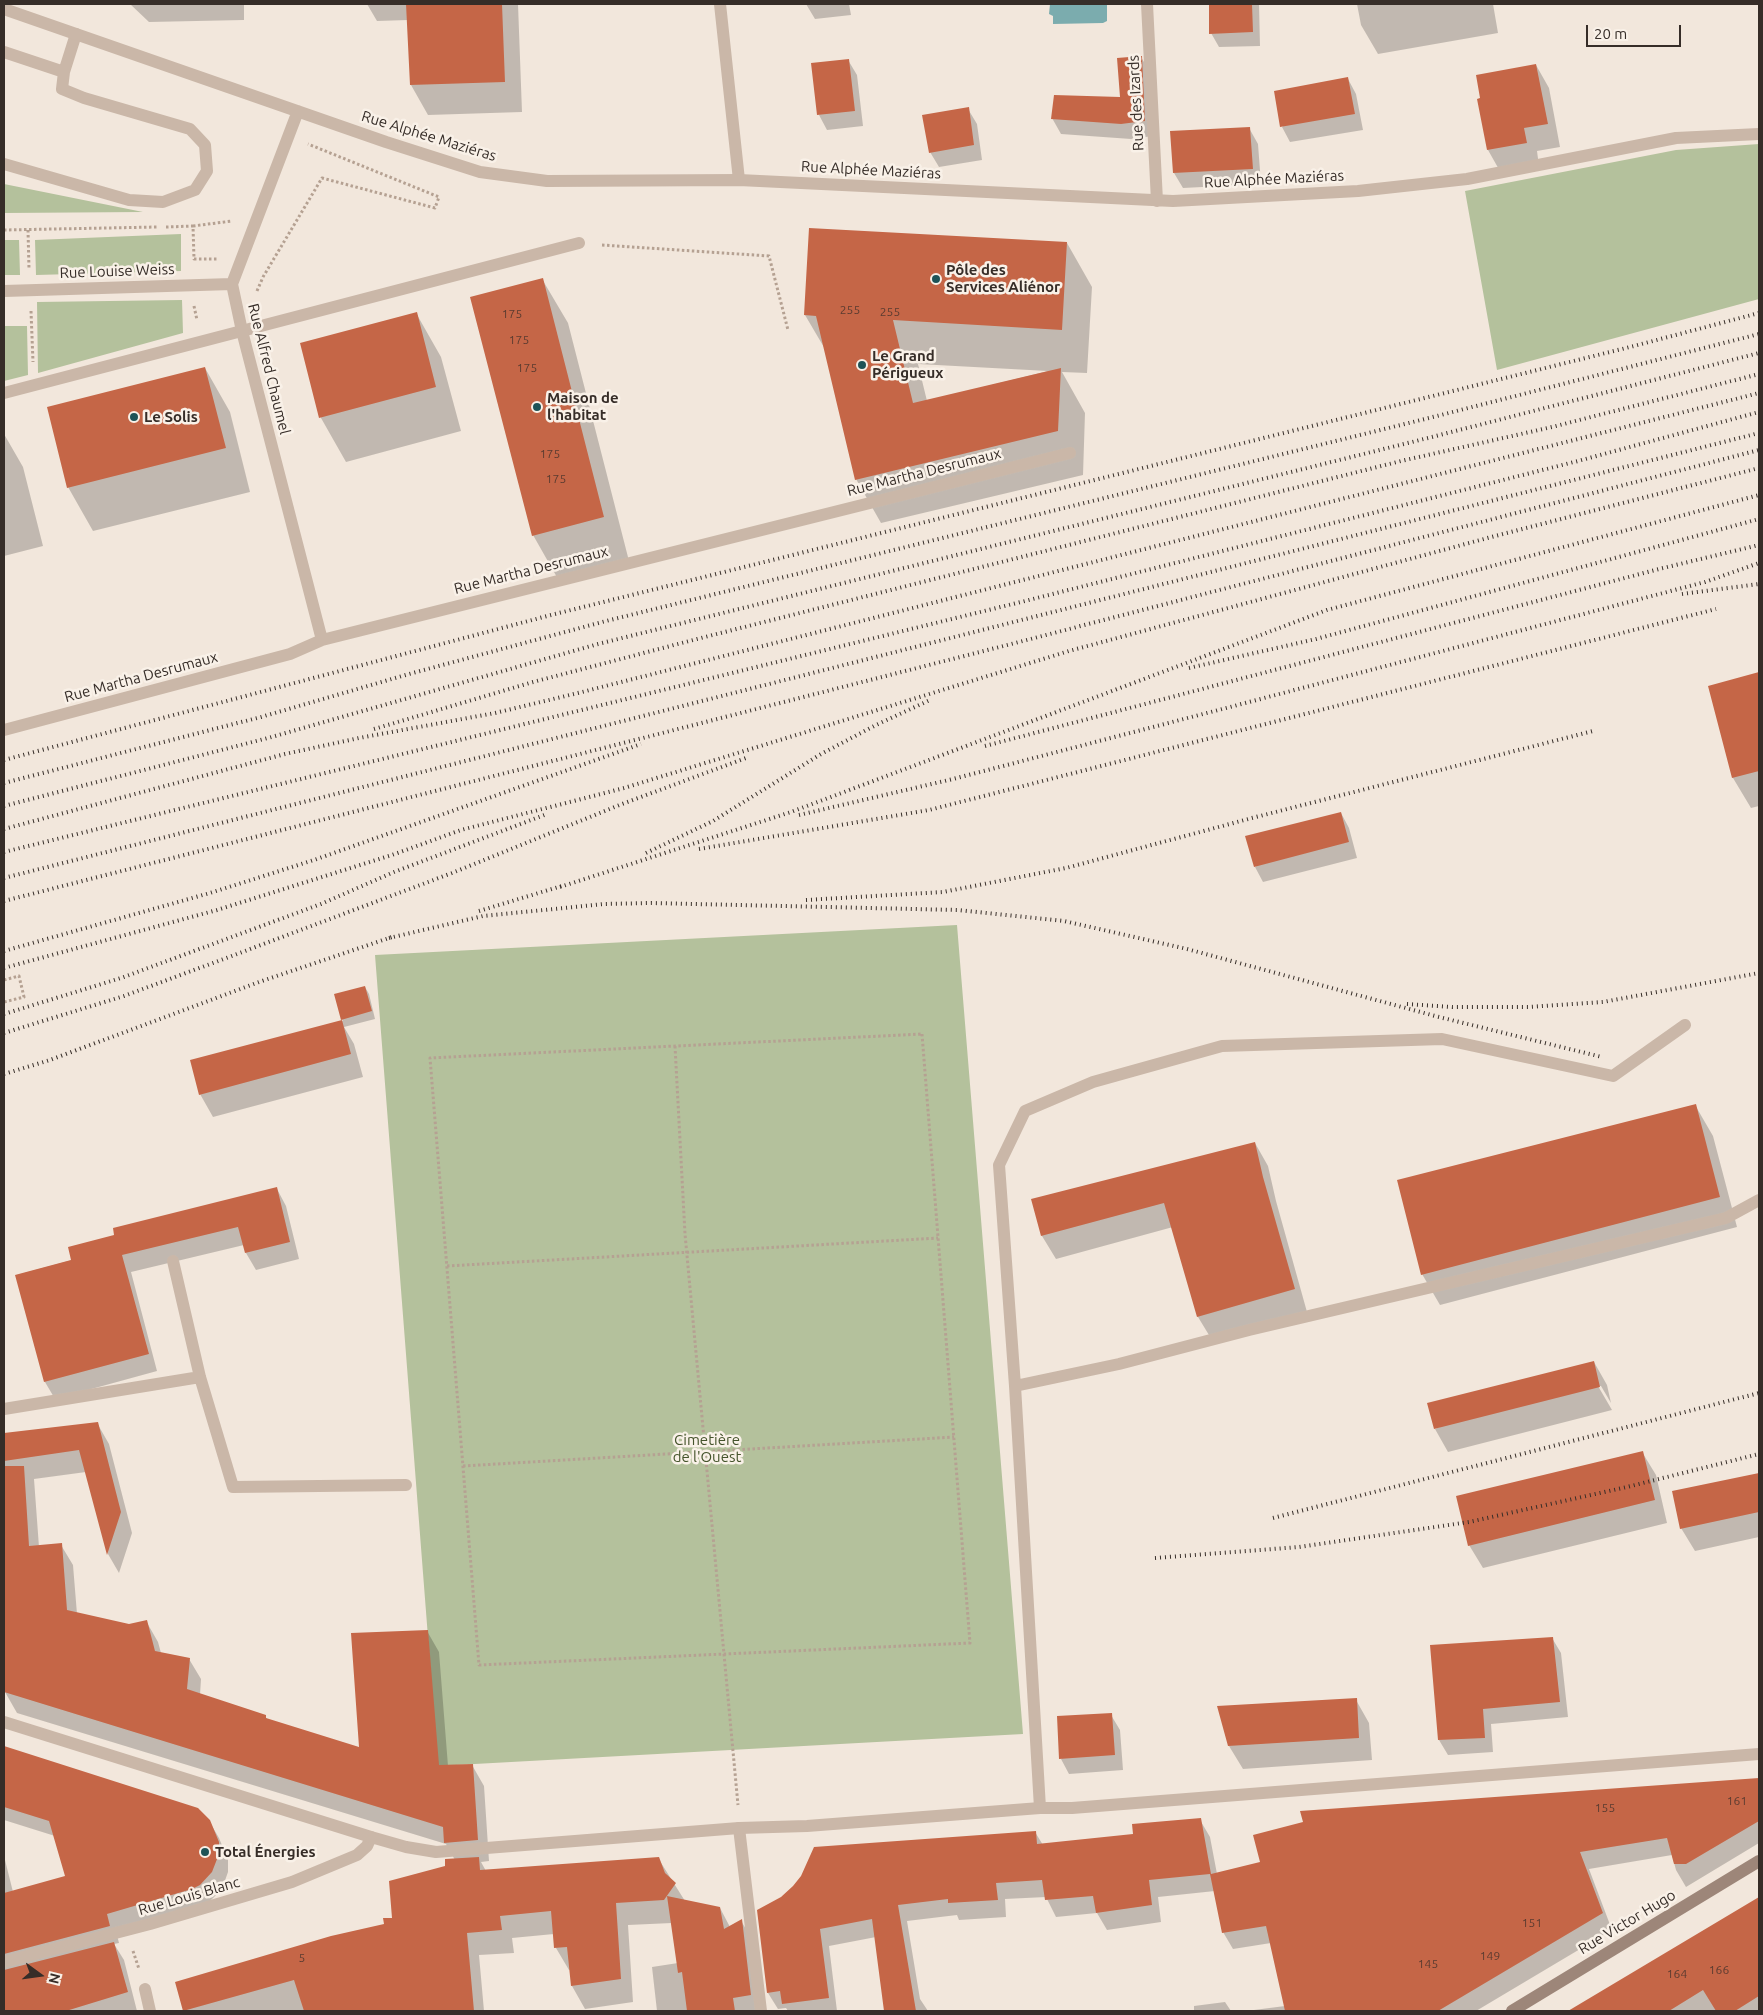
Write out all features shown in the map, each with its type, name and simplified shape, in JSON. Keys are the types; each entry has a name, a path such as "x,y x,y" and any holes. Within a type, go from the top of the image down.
{"main road":[{"name":"Rue Victor Hugo","path":"1512,2011 1759,1861"}],"street":[{"path":"720,4 739,180"},
{"name":"Rue des Izards","path":"1147,4 1157,200"},
{"name":"Rue Alphée Maziéras","path":"9,8 76,34 480,172 547,181 739,180 1173,201 1358,191 1467,180 1676,138 1759,134"},
{"path":"4,164 129,200 163,202 194,190 207,170 205,146 190,129 84,98 62,89 64,72 76,34"},
{"path":"4,52 64,72"},
{"path":"232,284 298,111"},
{"path":"4,393 579,243"},
{"name":"Rue Louise Weiss","path":"4,290 232,284"},
{"name":"Rue Alfred Chaumel","path":"232,284 242,332 322,640"},
{"name":"Rue Martha Desrumaux","path":"4,730 290,654 322,640 1070,452"},
{"path":"1040,1808 1015,1386 999,1165 1025,1111 1094,1082 1222,1046 1442,1039 1613,1076 1685,1025"},
{"path":"1015,1386 1119,1364 1259,1328 1726,1218 1759,1200"},
{"path":"173,1261 200,1378 233,1487 406,1485"},
{"path":"4,1409 200,1378"},
{"path":"4,1722 371,1837 406,1847 436,1852 739,1828 815,1825 1040,1808 1072,1808 1759,1754"},
{"path":"739,1828 761,2011"},
{"name":"Rue Louis Blanc","path":"4,1962 150,1924 292,1882 357,1855 367,1846 371,1837"},
{"path":"145,1989 150,2011"}],"path":[{"path":"261,326 256,307 256,294 263,277 322,178 435,208 439,197 303,143"},
{"path":"4,230 193,226 234,221"},
{"path":"193,226 194,259 218,258"},
{"path":"28,230 30,270"},
{"path":"579,243 769,256 788,330"},
{"path":"30,306 33,386"},
{"path":"4,980 19,976 24,997 4,1002"},
{"path":"922,1034 938,1238 970,1643 479,1665 430,1058 922,1034"},
{"path":"674,1046 687,1251 725,1654 739,1828"},
{"path":"447,1266 938,1238"},
{"path":"463,1466 954,1437"}],"green space":[{"path":"1759,144 1759,299 1497,370 1465,191 1676,150"},
{"path":"4,184 143,212 4,213"},
{"path":"181,234 181,271 36,275 35,240"},
{"path":"4,240 19,240 20,275 4,275"},
{"path":"182,300 183,333 38,373 37,302"},
{"path":"4,326 27,326 28,375 4,381"},
{"name":"Cimetière de l'Ouest","path":"957,925 1023,1734 438,1766 375,955"}],"water":[{"path":"1050,4 1107,4 1107,21 1103,23 1053,24 1053,16 1049,14"}],"building":[{"path":"406,4 502,4 505,82 410,85"},
{"path":"1209,4 1252,4 1253,32 1209,34"},
{"path":"1142,56 1145,121 1121,124 1051,119 1054,95 1120,97 1117,58"},
{"path":"849,59 855,111 817,115 811,63"},
{"path":"1536,64 1548,124 1524,128 1527,143 1487,150 1477,99 1480,98 1476,75"},
{"path":"1348,77 1355,114 1280,127 1274,91"},
{"path":"969,107 974,145 929,153 922,115"},
{"path":"1250,127 1253,169 1173,173 1170,131"},
{"path":"809,228 1067,242 1062,330 893,320 913,403 1061,368 1058,431 855,480 816,316 804,315"},
{"name":"Maison de l'habitat","path":"543,278 604,517 532,536 470,297"},
{"path":"417,312 436,387 319,418 300,343"},
{"name":"Le Solis","path":"205,367 226,448 67,488 47,407"},
{"path":"1759,672 1759,771 1732,778 1708,686"},
{"path":"1341,812 1349,842 1254,867 1245,836"},
{"path":"365,986 372,1011 341,1020 334,994"},
{"path":"342,1020 351,1054 199,1095 190,1060"},
{"path":"1696,1104 1720,1197 1421,1275 1397,1180"},
{"path":"1255,1142 1295,1289 1197,1317 1164,1203 1041,1236 1031,1199"},
{"path":"277,1187 290,1242 245,1253 238,1227 122,1255 149,1354 44,1382 15,1275 71,1260 68,1247 114,1235 113,1228"},
{"path":"1594,1361 1600,1387 1434,1429 1427,1403"},
{"path":"98,1422 121,1512 107,1555 79,1450 4,1461 4,1433"},
{"path":"1643,1451 1655,1500 1468,1546 1456,1496"},
{"path":"4,1466 24,1466 29,1546 62,1543 67,1610 129,1624 147,1620 155,1651 190,1658 187,1689 266,1715 266,1718 359,1747 351,1633 428,1630 439,1765 473,1764 478,1840 444,1843 443,1827 4,1692"},
{"path":"1759,1473 1759,1512 1680,1529 1672,1491"},
{"path":"1553,1637 1560,1702 1483,1709 1485,1738 1438,1740 1430,1645"},
{"path":"1357,1698 1359,1738 1228,1746 1217,1706"},
{"path":"1112,1713 1115,1755 1059,1759 1057,1716"},
{"path":"4,1746 198,1808 210,1820 219,1842 219,1854 212,1872 200,1885 192,1889 107,1914 110,1926 4,1954 4,1893 65,1876 49,1821 4,1807"},
{"path":"1759,1778 1759,1821 1686,1864 1674,1864 1667,1838 1580,1852 1603,1913 1438,2011 1285,2011 1266,1926 1222,1933 1210,1874 1149,1880 1152,1905 1096,1913 1093,1896 1045,1900 1042,1880 996,1883 998,1900 948,1903 948,1899 898,1905 916,2011 884,2011 872,1919 820,1929 829,1998 782,2004 780,1991 767,1993 757,1910 781,1897 793,1886 801,1876 814,1847 1036,1831 1037,1844 1133,1834 1132,1824 1201,1818 1211,1874 1260,1862 1253,1835 1303,1822 1300,1811"},
{"path":"479,1857 480,1870 659,1857 665,1873 676,1883 664,1900 616,1903 621,1979 571,1986 567,1947 554,1948 551,1911 500,1916 502,1930 467,1933 474,2011 304,2011 294,1980 183,2011 175,1982 331,1936 384,1924 383,1918 392,1918 389,1881 445,1866 445,1859"},
{"path":"667,1896 720,1907 724,1929 742,1919 751,1995 733,1998 735,2011 687,2011 682,1972 678,1973"},
{"path":"1759,1897 1759,1996 1735,2011 1716,2011 1703,1990 1669,2011 1568,2011"},
{"path":"114,1942 128,1992 66,2011 4,2011 4,1970"}],"railway":[{"path":"4,760 551,615 1634,346 1759,313"},
{"path":"4,783 261,717 409,674 606,621 1429,418 1759,334"},
{"path":"4,806 268,738 598,644 1432,437 1759,353"},
{"path":"374,729 533,682 697,639 1401,461 1552,427 1759,374"},
{"path":"4,829 285,754 359,738 495,713 578,693 1759,393"},
{"path":"4,852 1025,601 1578,461 1759,412"},
{"path":"4,878 1759,433"},
{"path":"4,901 1019,642 1759,450"},
{"path":"4,968 217,910 392,855 461,830 624,788 1069,651 1495,536 1759,468"},
{"path":"560,887 791,812 1327,610 1759,495"},
{"path":"1189,668 1316,639 1759,519"},
{"path":"985,746 1659,569 1759,545"},
{"path":"799,815 953,779 1230,707 1705,582 1759,563"},
{"path":"1682,594 1759,584"},
{"path":"699,849 929,810 1716,609"},
{"path":"646,853 713,821 821,754 876,725 930,700"},
{"path":"806,900 943,892 1066,868 1252,818 1593,731"},
{"path":"4,951 210,893 314,860 641,744"},
{"path":"4,1033 124,996 452,873 622,804 746,758"},
{"path":"4,1014 121,978 321,904 394,872 547,814"},
{"path":"479,911 565,885"},
{"path":"389,938 483,916 604,904 651,903 958,910 1064,921 1187,949 1439,1017 1602,1057"},
{"path":"4,1074 50,1060 259,982 395,936"},
{"path":"1407,1004 1452,1007 1528,1007 1603,1002 1759,973"},
{"path":"1273,1518 1759,1393"},
{"path":"1155,1558 1299,1547 1469,1522 1627,1487 1759,1454"}],"place":[{"name":"Pôle des Services Aliénor","path":"936,279"},
{"name":"Le Grand Périgueux","path":"862,365"},
{"name":"Maison de l'habitat","path":"537,407"},
{"name":"Le Solis","path":"134,417"},
{"name":"Total Énergies","path":"205,1852"}]}
